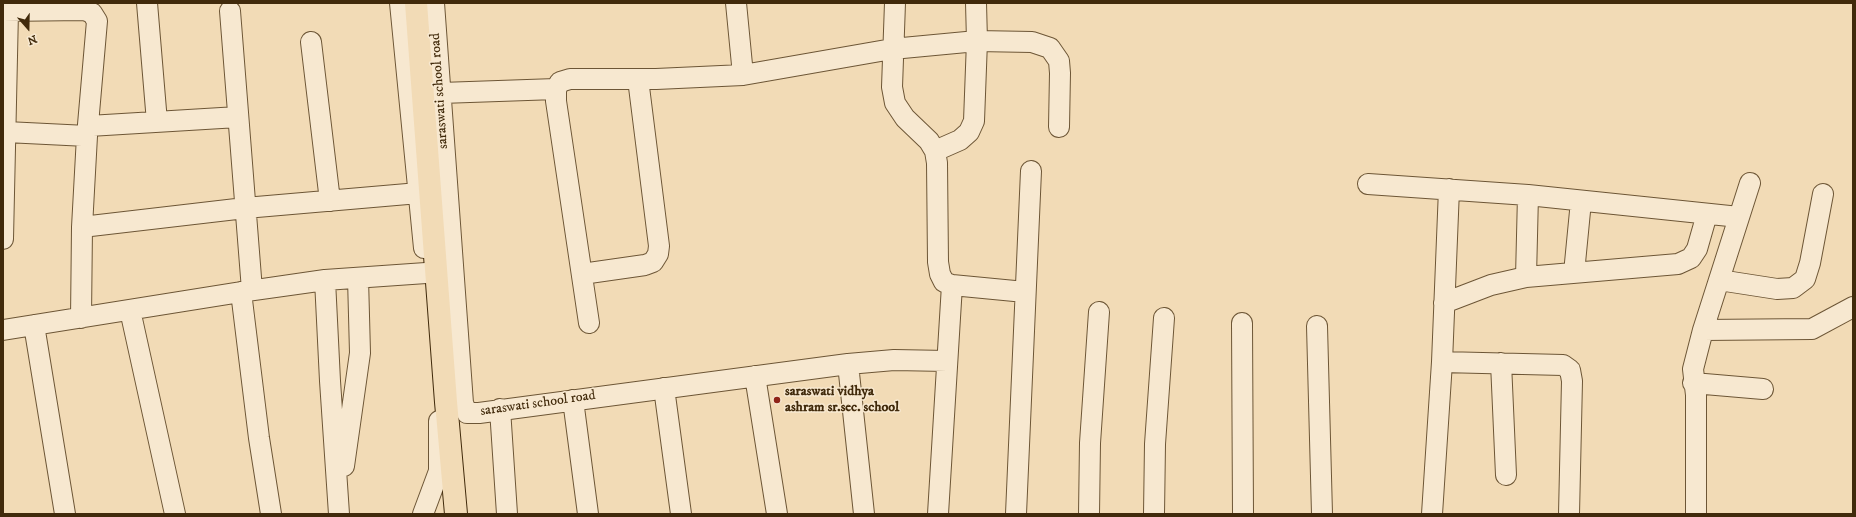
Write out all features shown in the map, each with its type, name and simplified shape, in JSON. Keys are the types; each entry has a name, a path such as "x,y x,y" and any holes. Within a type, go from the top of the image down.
{"highway":[{"path":"416,3 446,402 456,514"}],"street":[{"path":"147,3 157,122"},
{"path":"400,3 440,416 439,471 423,514"},
{"name":"saraswati school road","path":"434,3 463,403 467,413 479,413 500,409 848,364 894,360 947,361"},
{"path":"736,3 743,74"},
{"path":"895,3 892,49 892,87 895,103 906,118 929,141 935,151 937,163 938,262 940,274 944,282 952,285 1025,292"},
{"path":"935,151 960,140 968,132 974,121 977,40 976,3"},
{"path":"3,239 6,132 6,11 84,10 92,13 97,21 82,227 81,318"},
{"path":"230,11 245,208 246,291 259,438 271,514"},
{"path":"589,323 557,109 556,89 560,82 570,78 638,79 743,74 892,49 977,40 1032,42 1050,48 1059,61 1059,127"},
{"path":"311,42 330,201"},
{"path":"582,274 645,265 653,262 658,254 659,246 638,79"},
{"path":"440,93 556,89"},
{"path":"6,132 88,131 157,122 238,117"},
{"path":"1016,514 1031,171"},
{"path":"1696,514 1696,395 1693,383 1693,369 1703,330 1750,183"},
{"path":"1368,184 1528,196 1739,217"},
{"path":"1432,514 1442,362 1449,189"},
{"path":"82,227 245,208 419,193"},
{"path":"1719,280 1777,289 1793,288 1805,279 1810,263 1823,194"},
{"path":"1526,277 1528,196"},
{"path":"1574,273 1581,201"},
{"path":"1444,303 1491,285 1526,277 1678,264 1691,258 1697,249 1707,214"},
{"path":"3,330 246,291 325,280 426,273"},
{"path":"338,487 345,466 360,353 358,278"},
{"path":"325,280 330,381 340,514"},
{"path":"938,514 952,285"},
{"path":"1703,330 1812,329 1853,307"},
{"path":"130,310 175,514"},
{"path":"1089,514 1090,444 1099,312"},
{"path":"1154,514 1155,444 1164,318"},
{"path":"1242,323 1243,514"},
{"path":"34,325 65,514"},
{"path":"1317,326 1322,514"},
{"path":"1442,362 1563,365 1570,370 1572,381 1569,514"},
{"path":"1501,363 1506,475"},
{"path":"848,364 864,514"},
{"path":"754,376 776,514"},
{"path":"1693,383 1763,389"},
{"path":"664,388 681,514"},
{"path":"573,400 588,514"},
{"path":"500,409 507,514"}],"place":[{"name":"saraswati vidhya ashram sr.sec. school","path":"777,400"}]}
